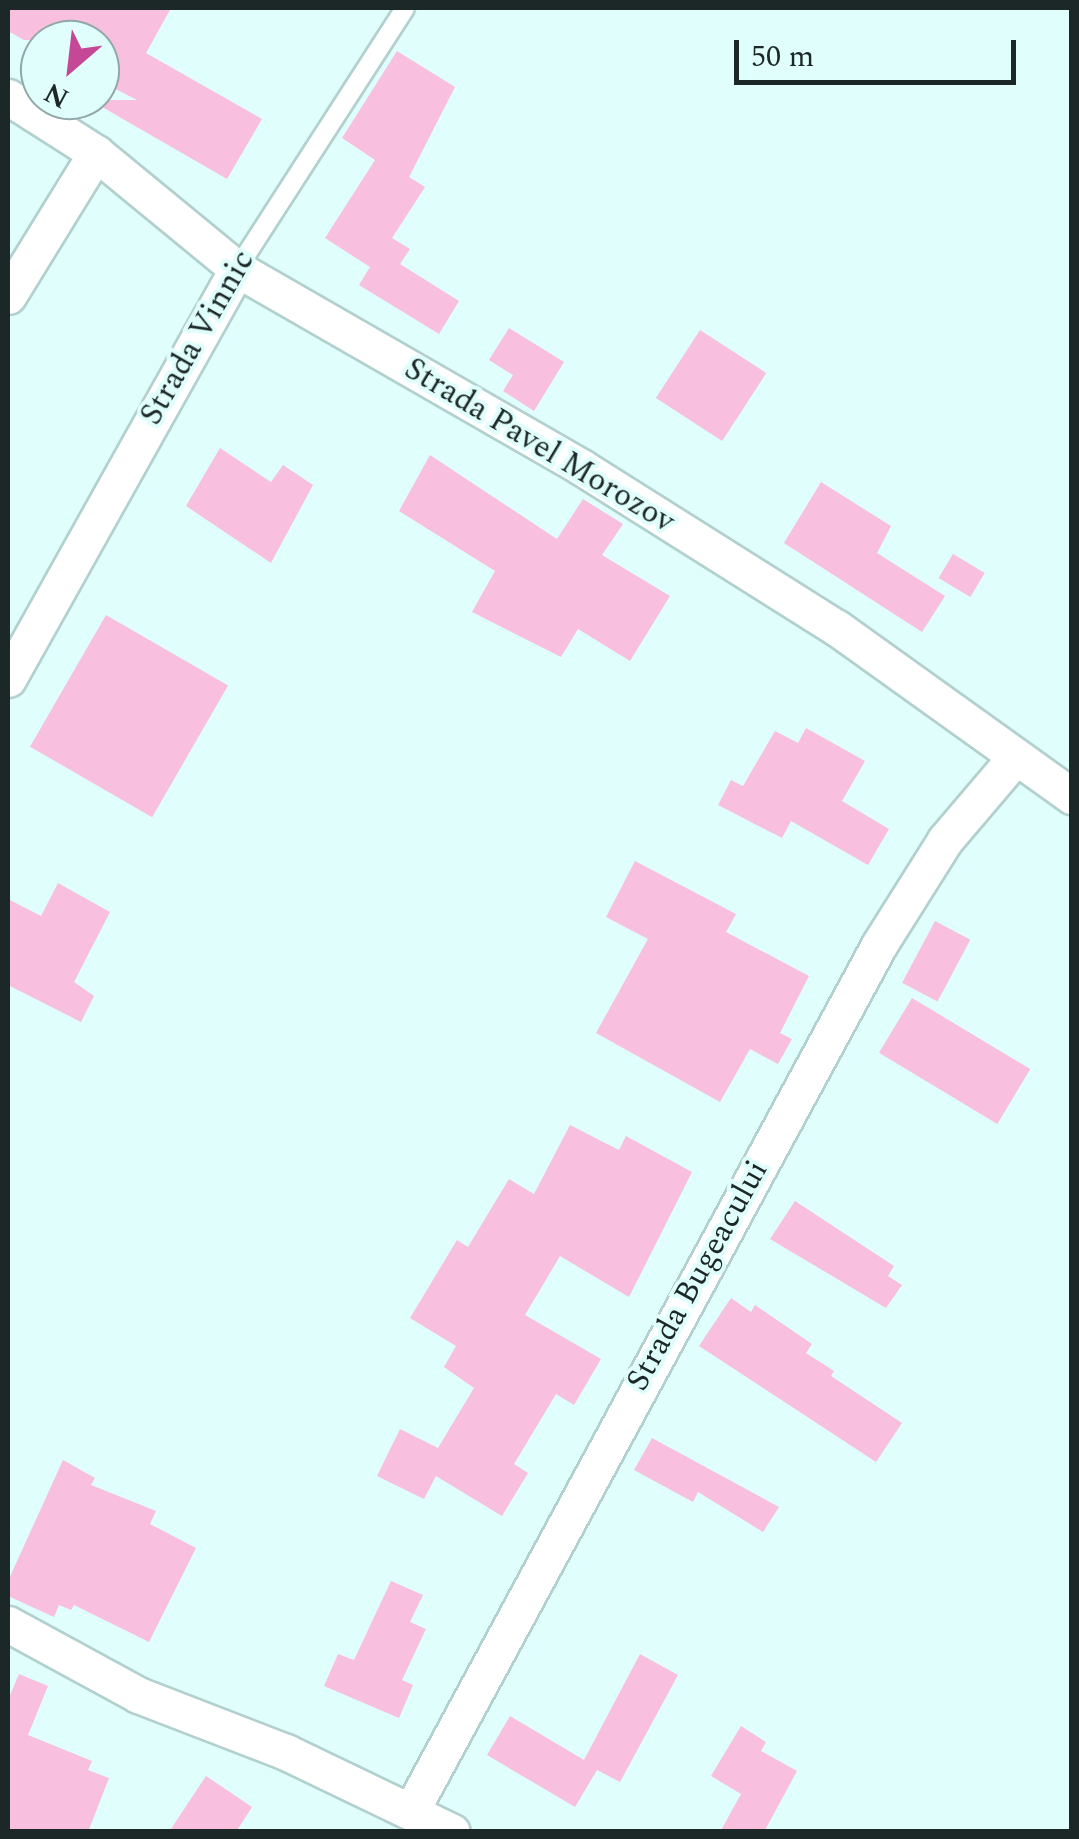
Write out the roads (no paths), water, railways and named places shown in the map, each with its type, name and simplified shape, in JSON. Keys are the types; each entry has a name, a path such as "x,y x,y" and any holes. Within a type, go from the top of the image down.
{"street":[{"name":"Strada Pavel Morozov","path":"8,97 96,154 237,269 581,467 804,608 1014,760 1072,796"},
{"path":"8,296 96,154"},
{"name":"Strada Vinnic","path":"8,679 237,269"},
{"name":"Strada Bugeacului","path":"411,1811 880,945 945,840 1014,760"},
{"path":"8,1624 138,1695 286,1752 452,1832"}],"lane":[{"name":"Strada Vinnic","path":"237,269 404,8"}]}
